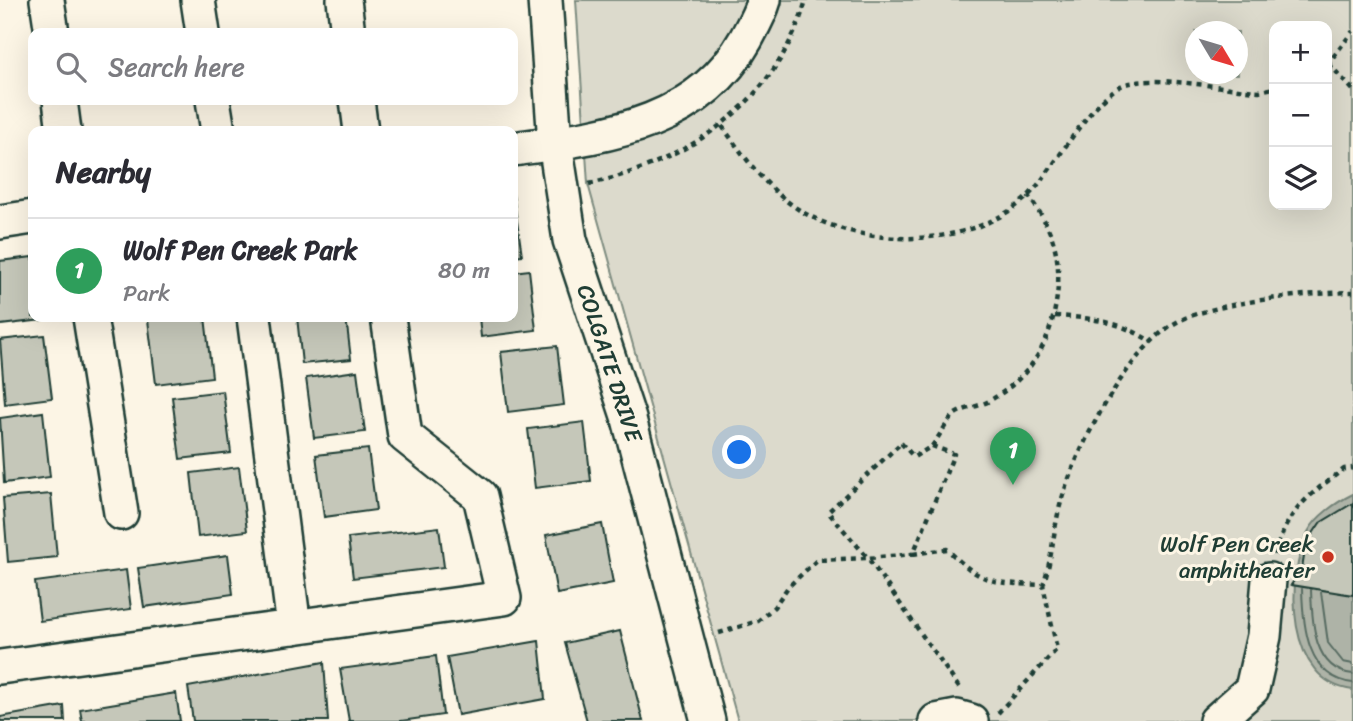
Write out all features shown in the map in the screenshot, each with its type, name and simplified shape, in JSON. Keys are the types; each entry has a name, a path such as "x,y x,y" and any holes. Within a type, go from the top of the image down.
{"street":[{"path":"47,0 51,28"},
{"path":"198,0 202,28"},
{"path":"344,0 347,28"},
{"name":"COLGATE DRIVE","path":"545,0 555,143 570,240 629,419 708,721"},
{"path":"518,148 607,134 650,122 694,100 734,60 764,0"},
{"path":"61,105 63,126"},
{"path":"214,105 217,126"},
{"path":"358,105 360,126"},
{"path":"0,222 28,218"},
{"path":"91,322 121,513"},
{"path":"255,322 294,627"},
{"path":"0,667 504,598 480,496 405,436 389,322"},
{"path":"1216,721 1252,689 1264,636 1269,580"},
{"path":"936,721 957,717 969,710"}],"path":[{"path":"1332,59 1353,32"},
{"path":"1332,68 1353,90"},
{"path":"722,126 764,181 793,206 821,221 857,234 908,239 959,232 996,217 1028,196 1060,159 1096,104 1125,84 1155,82 1259,91 1269,89"},
{"path":"969,710 868,558 828,512 901,443 914,457 932,446 954,415 990,401 1018,378 1043,350 1055,316 1057,247 1045,217 1028,196"},
{"path":"990,721 1057,649 1043,585 1053,556 1061,503 1081,445 1114,391 1152,342 1178,321 1207,311 1314,293 1353,292"},
{"path":"1055,316 1088,318 1127,327 1152,342"},
{"path":"913,554 954,454 932,446"},
{"path":"1269,580 1279,540 1302,500 1344,470 1353,468"},
{"path":"719,633 758,621 817,560 868,558 947,549 972,574 1002,584 1043,585"}],"shaded area":[{"path":"576,0 1353,0 1353,721 738,721 588,184"}],"water":[{"path":"1353,494 1353,690 1331,683 1314,669 1303,649 1294,601 1296,576 1308,532 1316,520"}],"building":[{"path":"518,228 522,255 518,255"},
{"path":"28,258 28,322 0,325 0,261"},
{"path":"529,270 536,330 481,337 480,322 518,322 518,271"},
{"path":"148,322 206,322 212,377 156,384"},
{"path":"298,322 347,322 351,359 302,364"},
{"path":"44,335 52,398 5,404 0,340"},
{"path":"557,346 564,405 508,412 501,352"},
{"path":"357,371 365,432 314,438 306,378"},
{"path":"223,391 231,453 180,459 172,397"},
{"path":"43,412 50,477 4,483 0,418"},
{"path":"584,422 591,481 535,488 528,429"},
{"path":"368,449 376,510 324,517 316,455"},
{"path":"239,467 247,531 198,537 191,473"},
{"path":"51,494 57,557 8,562 3,498"},
{"name":"Wolf Pen Creek amphitheater","path":"1353,503 1353,595 1291,585 1302,569 1306,544 1320,523"},
{"path":"602,524 613,583 557,594 546,535"},
{"path":"439,527 444,567 353,578 348,538"},
{"path":"228,555 233,594 144,607 138,568"},
{"path":"126,570 131,609 40,621 35,582"},
{"path":"620,631 643,721 587,721 565,643"},
{"path":"539,641 545,699 458,715 447,657"},
{"path":"436,656 443,715 401,721 349,721 340,669"},
{"path":"324,662 328,721 193,721 188,687"},
{"path":"176,693 180,721 82,721 80,709"},
{"path":"64,706 65,721 0,721 0,717"}],"place":[{"name":"Wolf Pen Creek Park","path":"1013,485"},
{"name":"Wolf Pen Creek amphitheater","path":"1328,557"}]}
